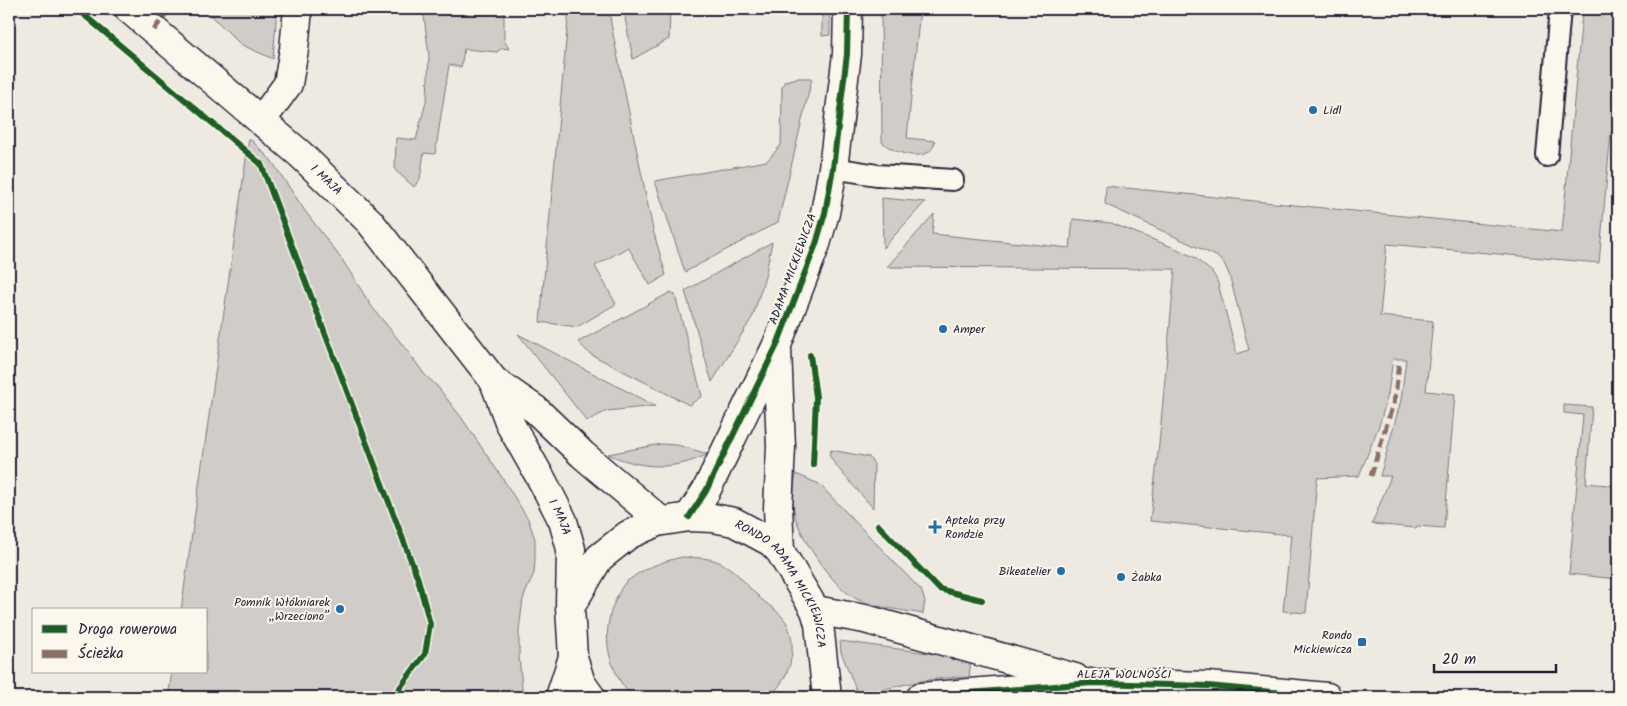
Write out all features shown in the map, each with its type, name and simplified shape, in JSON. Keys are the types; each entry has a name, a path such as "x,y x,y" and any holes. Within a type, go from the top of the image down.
{"street":[{"name":"1 MAJA","path":"129,9 300,154 370,222 494,381 536,410 583,455 661,521"},
{"path":"261,121 288,84 298,9"},
{"name":"ADAMA MICKIEWICZA","path":"689,517 706,492 777,345 818,237 825,213 833,168 847,54 848,9"},
{"name":"ADAMA MICKIEWICZA","path":"777,345 781,447 778,508 780,551"},
{"name":"1 MAJA","path":"494,381 510,424 563,521 571,549 570,607 573,658"},
{"name":"RONDO ADAMA MICKIEWICZA","path":"661,521 689,517 713,518 734,522 771,542 780,551 815,610 819,624 827,697"},
{"path":"570,607 598,558 628,535 661,521"},
{"name":"ALEJA WOLNOŚCI","path":"815,610 873,622 1092,683"},
{"path":"560,697 573,658"},
{"path":"573,658 581,682 592,697"},
{"name":"ALEJA WOLNOŚCI","path":"921,697 1092,683 1208,686 1327,697"}],"lane":[{"path":"1547,156 1560,9"},
{"path":"833,168 877,175 953,180"}],"shaded area":[{"path":"205,9 277,9 273,59 240,44"},
{"path":"416,9 504,9 504,40 509,49 502,48 497,52 464,49 461,67 449,65 435,154 424,153 420,179 414,187 395,170 396,138 416,140 427,98 429,56 424,16"},
{"path":"569,9 609,9 653,230 666,275 650,285 628,247 595,266 616,304 577,327 540,322"},
{"path":"630,9 670,9 669,39 633,59 625,18"},
{"path":"822,9 830,9 830,35 822,36"},
{"path":"881,9 920,9 907,138 935,141 927,153 912,155 903,153 882,142"},
{"path":"1601,9 1618,9 1616,83 1618,83 1618,132 1611,132 1599,263 1387,244 1380,316 1433,321 1426,391 1455,394 1444,528 1417,526 1416,528 1372,524 1391,476 1380,476 1401,400 1406,359 1393,359 1388,394 1380,423 1359,476 1317,478 1306,613 1283,611 1291,535 1150,521 1175,269 887,267 934,214 932,234 1070,248 1073,219 1111,223 1194,257 1212,272 1217,280 1237,354 1249,350 1229,274 1224,263 1216,256 1105,204 1106,186 1562,232 1582,14 1600,15"},
{"path":"797,78 812,78 778,222 685,272 655,181 767,161 781,145 782,86 785,81"},
{"path":"249,138 271,160 305,211 343,261 372,307 425,375 437,386 461,417 528,519 535,539 535,560 534,573 523,599 519,630 519,657 523,697 168,697 172,674 208,674 208,608 181,608"},
{"path":"882,198 925,202 883,248"},
{"path":"772,242 765,277 753,316 712,382 685,291"},
{"path":"671,292 675,295 702,396 689,405 590,354 578,342"},
{"path":"518,334 655,406 607,411 587,421"},
{"path":"1564,405 1592,407 1586,483 1618,486 1618,579 1569,574 1583,415 1564,413"},
{"path":"661,444 677,445 708,454 683,463 658,466 633,463 608,454"},
{"path":"831,450 869,457 874,464 873,508 837,467 829,455"},
{"path":"796,474 819,484 921,590 925,601 923,614 867,603 850,595 840,587 813,553 794,514 793,502"},
{"path":"682,557 708,559 728,567 785,620 792,644 790,664 782,682 769,697 632,697 624,687 612,664 607,639 610,614 615,601 624,584 637,574 658,564"},
{"path":"840,641 971,659 969,677 941,678 914,682 859,697 841,652"}],"marked path":[{"path":"154,30 169,9"},
{"path":"1371,476 1395,397 1399,362"}],"cycle path":[{"path":"77,9 261,164 418,579 430,624 425,654 393,697"},
{"path":"689,517 706,491 777,345 816,244 825,213 833,168 847,54 848,9"},
{"path":"810,355 816,397 813,465"},
{"path":"878,525 939,589 982,600"},
{"path":"921,697 1092,683 1208,686 1327,697"}],"place":[{"name":"Lidl","path":"1313,110"},
{"name":"Amper","path":"943,329"},
{"name":"Apteka przy Rondzie","path":"935,527"},
{"name":"Bikeatelier","path":"1061,571"},
{"name":"Żabka","path":"1121,577"},
{"name":"Pomnik Włókniarek „Wrzeciono”","path":"340,609"},
{"name":"Rondo Mickiewicza","path":"1362,642"}]}
